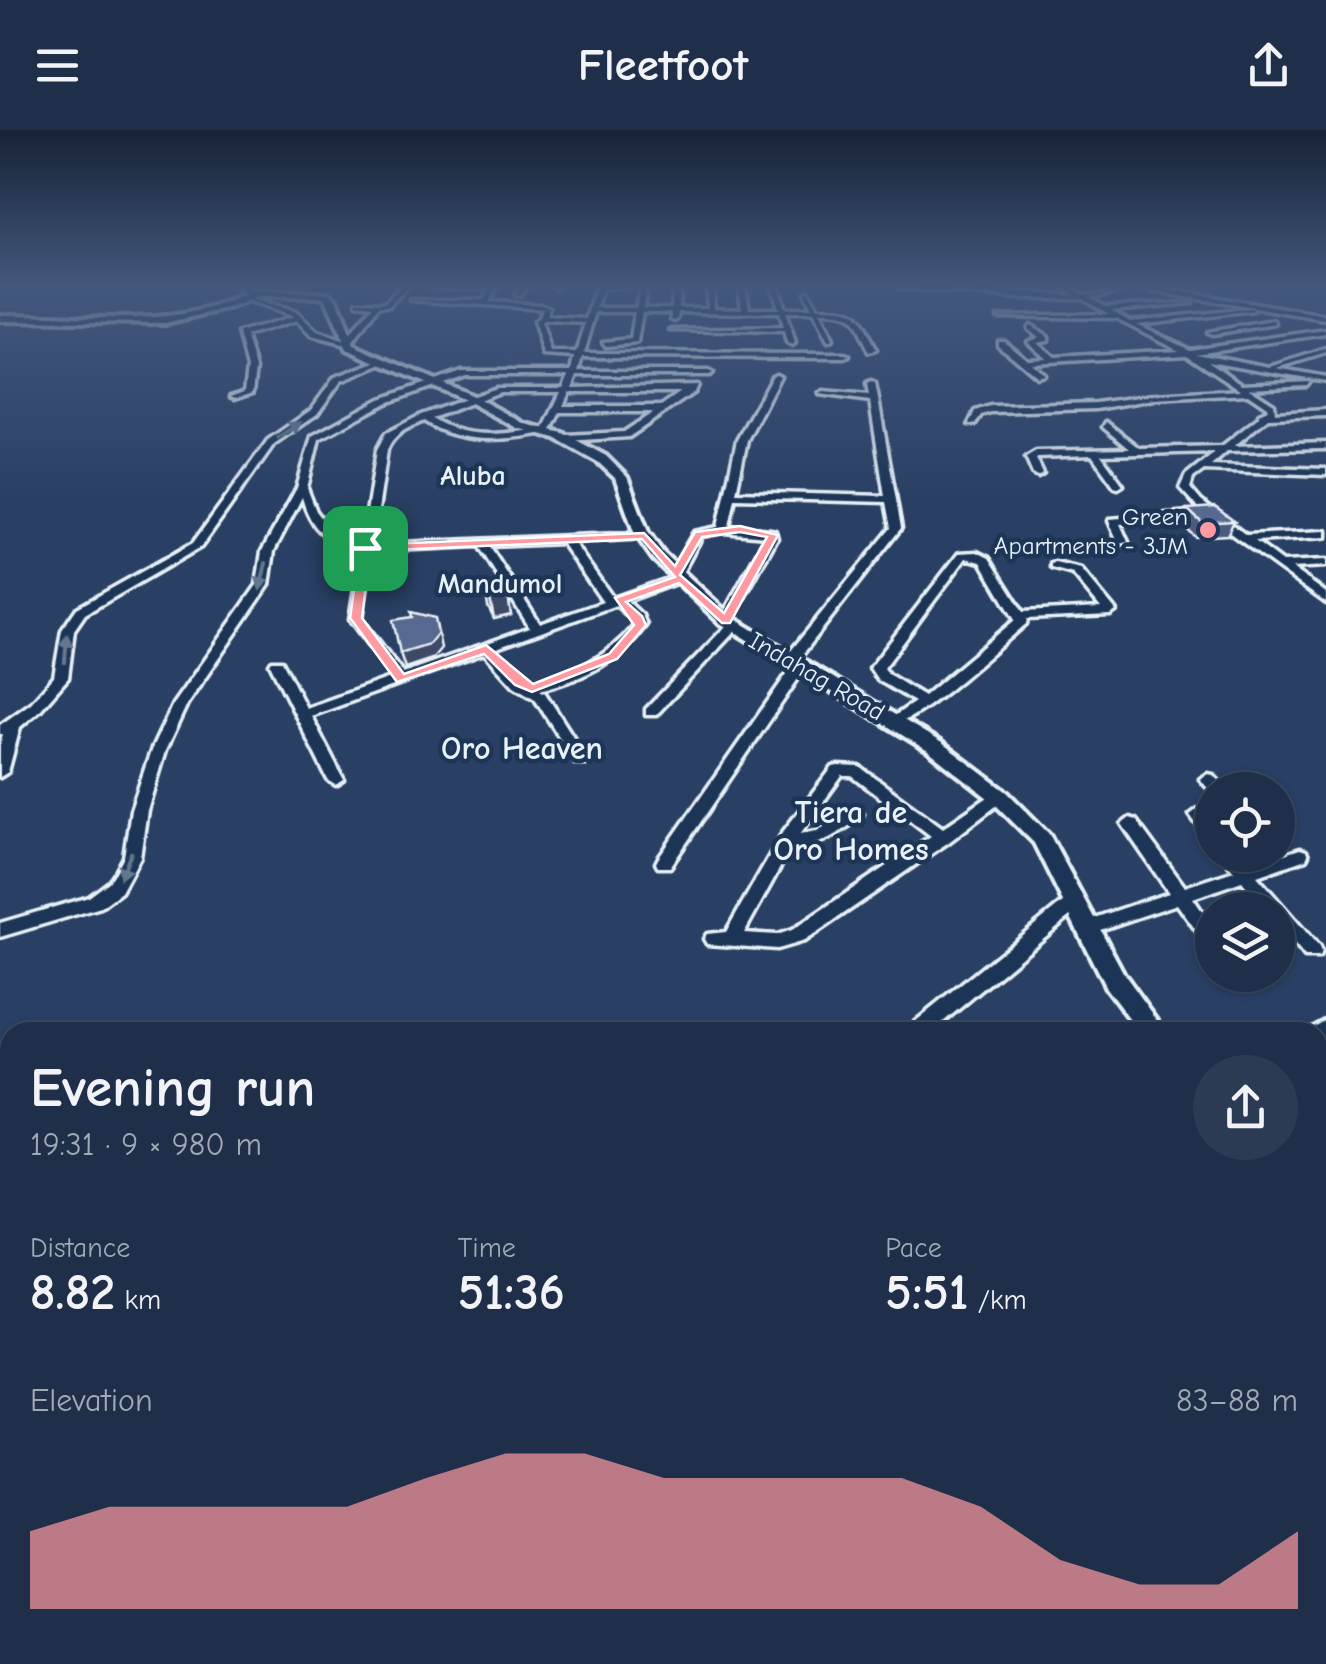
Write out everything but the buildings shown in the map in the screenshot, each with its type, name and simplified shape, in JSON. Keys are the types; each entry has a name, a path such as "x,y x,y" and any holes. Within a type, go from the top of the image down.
{"main road":[{"name":"Indahag Road","path":"371,357 470,399 521,426 548,430 566,438 613,468 628,491 644,536 678,576 730,623 895,722 1000,797 1042,839 1115,981 1146,1022"}],"street":[{"path":"235,396 249,392 250,357"},
{"path":"424,416 443,431 459,434 518,435 548,430 579,357"},
{"path":"1019,357 1040,376"},
{"path":"1025,362 1078,357"},
{"path":"1131,357 1137,363"},
{"path":"1195,357 1273,408 1189,476 1185,488 1211,514 1326,599"},
{"path":"1201,357 1326,380"},
{"path":"1266,369 1310,357"},
{"path":"0,772 6,728 61,678 68,630 81,611 197,544 271,442 314,412 338,378 382,363"},
{"path":"0,930 95,902 115,887 132,857 139,810 165,735 202,671 255,601 265,579 268,550 302,488 316,438 383,402 430,383 474,372 708,373 691,390 626,435 566,438"},
{"path":"722,529 742,440 776,376"},
{"path":"972,422 978,413 990,410 1101,405 1326,380"},
{"path":"664,863 795,664 894,533 896,523 871,384"},
{"path":"401,680 356,618 384,442 395,431 470,399 515,388 691,390"},
{"path":"823,394 874,399"},
{"path":"556,409 662,409"},
{"path":"1262,416 1326,413"},
{"path":"1106,425 1138,452"},
{"path":"1178,436 1194,450"},
{"path":"1038,473 1032,456 1326,446"},
{"path":"1260,448 1278,462 1326,463 1305,447"},
{"path":"1095,453 1118,485"},
{"path":"1200,468 1326,472"},
{"path":"302,488 309,497 316,522 336,537 365,548 644,536"},
{"path":"732,495 891,498"},
{"path":"1123,542 1114,521 1211,514"},
{"path":"302,714 678,576 695,536 722,529 765,530 773,535 730,623 651,712"},
{"path":"1244,538 1326,534"},
{"path":"532,688 604,662 622,650 640,625 638,618 614,602 565,539"},
{"path":"482,543 538,630"},
{"path":"925,702 883,678 877,668 959,558 968,554 982,557 1020,616"},
{"path":"1281,566 1326,563"},
{"path":"1020,616 1110,610 1077,571 1055,566"},
{"path":"895,722 1016,627 1020,616"},
{"path":"486,649 519,683 532,688 581,760"},
{"path":"278,664 336,780"},
{"path":"944,836 884,790 847,770 831,777 722,939 777,942 798,936 944,836 1000,797"},
{"path":"789,836 808,842 855,814"},
{"path":"1130,824 1195,913"},
{"path":"1088,926 1244,872 1261,892"},
{"path":"928,1022 1075,902"},
{"path":"1295,932 1312,952"}],"place":[{"name":"Green Apartments - 3JM","path":"1208,530"}],"district":[{"name":"Aluba","path":"473,476"},
{"name":"Mandumol","path":"500,584"},
{"name":"Oro Heaven","path":"522,748"},
{"name":"Tiera de Oro Homes","path":"851,830"}],"route":[{"path":"740,529 765,530 773,535 726,620 680,578 619,600 640,621 622,650 604,662 532,688 519,683 486,649 401,680 356,618 365,548 644,536 676,574 698,534 740,529"}]}
